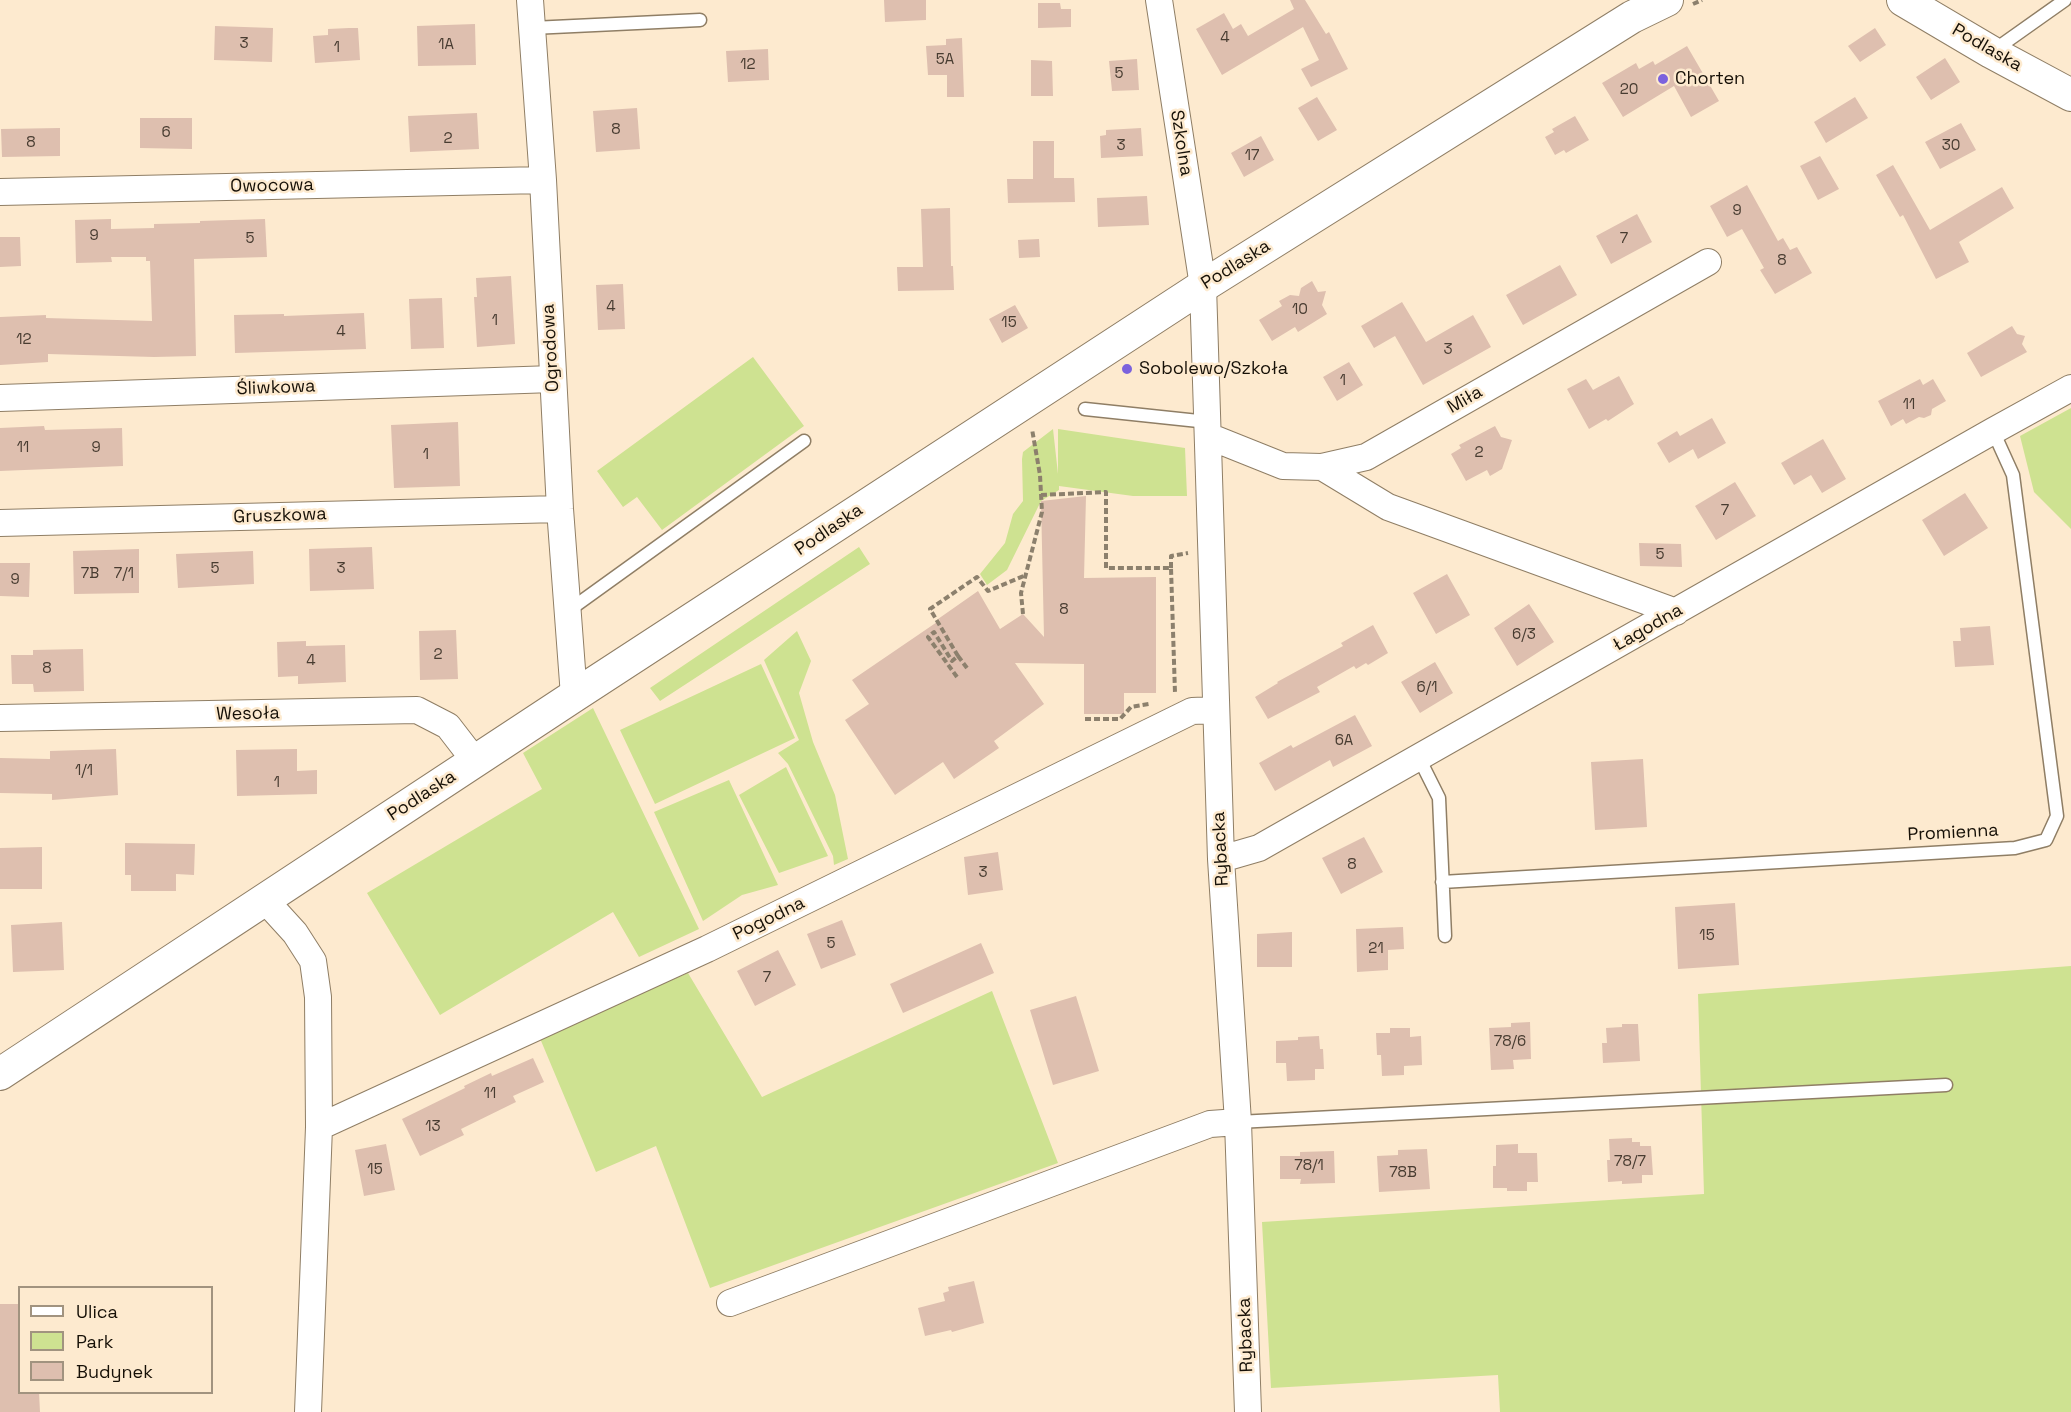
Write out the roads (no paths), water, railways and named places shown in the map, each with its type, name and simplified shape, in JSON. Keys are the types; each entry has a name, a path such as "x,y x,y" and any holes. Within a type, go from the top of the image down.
{"street":[{"name":"Ogrodowa","path":"530,0 543,180 560,509 574,696"},
{"name":"Szkolna","path":"1159,0 1203,286"},
{"name":"Podlaska","path":"0,1074 1203,286 1632,17 1667,0"},
{"name":"Podlaska","path":"1903,0 1991,52 2071,95"},
{"name":"Owocowa","path":"0,192 543,180"},
{"name":"Miła","path":"1208,429 1283,466 1322,467 1366,457 1707,262"},
{"name":"Rybacka","path":"1203,286 1221,859 1238,1122 1248,1412"},
{"name":"Śliwkowa","path":"0,398 553,379"},
{"name":"Łagodna","path":"1221,859 1259,848 2071,388"},
{"path":"1322,467 1388,507 1676,612"},
{"name":"Gruszkowa","path":"0,523 560,509"},
{"name":"Wesoła","path":"0,718 417,710 448,726 475,761"},
{"name":"Pogodna","path":"319,1127 707,949 1192,711 1216,710"},
{"path":"264,899 295,933 313,961 318,997 319,1127 308,1412"},
{"path":"730,1303 1210,1124 1238,1122"}],"lane":[{"path":"1991,52 2065,0"},
{"path":"532,28 700,20"},
{"path":"1085,409 1208,429"},
{"name":"Promienna","path":"1442,882 2015,848 2046,840 2057,816 2013,475 1993,431"},
{"path":"567,612 804,441"},
{"path":"1419,758 1439,798 1445,936"},
{"path":"1238,1122 1946,1085"}],"place":[{"name":"Chorten","path":"1663,79"},
{"name":"Sobolewo/Szkoła","path":"1127,369"}]}
